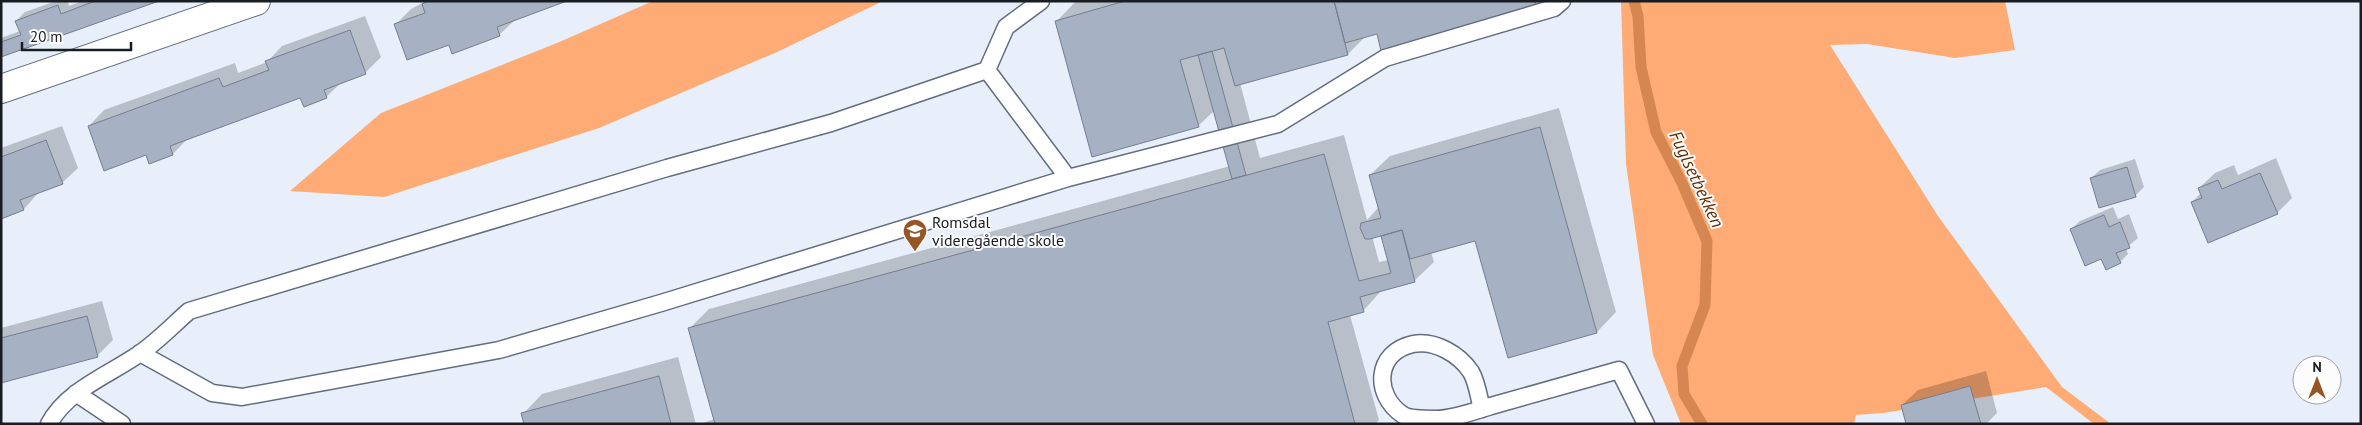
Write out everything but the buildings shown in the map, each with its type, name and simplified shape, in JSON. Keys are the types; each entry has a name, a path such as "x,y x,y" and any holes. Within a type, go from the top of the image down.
{"street":[{"path":"1,90 256,1"}],"lane":[{"path":"49,424 54,414 76,393 140,353 189,311 667,168 831,123 988,70 1006,27 1041,1"},
{"path":"140,353 212,393 242,397 499,350 660,303 1068,178 1278,124 1385,58 1554,8 1562,1"},
{"path":"988,70 1068,178"},
{"path":"1482,409 1472,373 1455,356 1434,344 1415,344 1400,348 1387,360 1381,376 1388,400 1404,416 1438,420 1482,409 1619,370 1646,424"},
{"path":"76,393 122,424"}],"shaded area":[{"path":"653,1 883,1 777,52 599,128 384,197 290,191 381,113 557,43"},
{"path":"1621,1 2005,1 2015,50 1955,58 1867,44 1830,45 1938,216 2062,387 2111,424 2094,424 2046,387 1883,413 1856,415 1854,424 1681,424 1653,355 1626,164"}],"waterway":[{"name":"Fuglsetbekken","path":"1634,1 1638,16 1641,67 1656,132 1682,183 1707,241 1705,305 1682,366 1684,394 1702,424"}],"place":[{"name":"Romsdal videregående skole","path":"915,252"}]}
